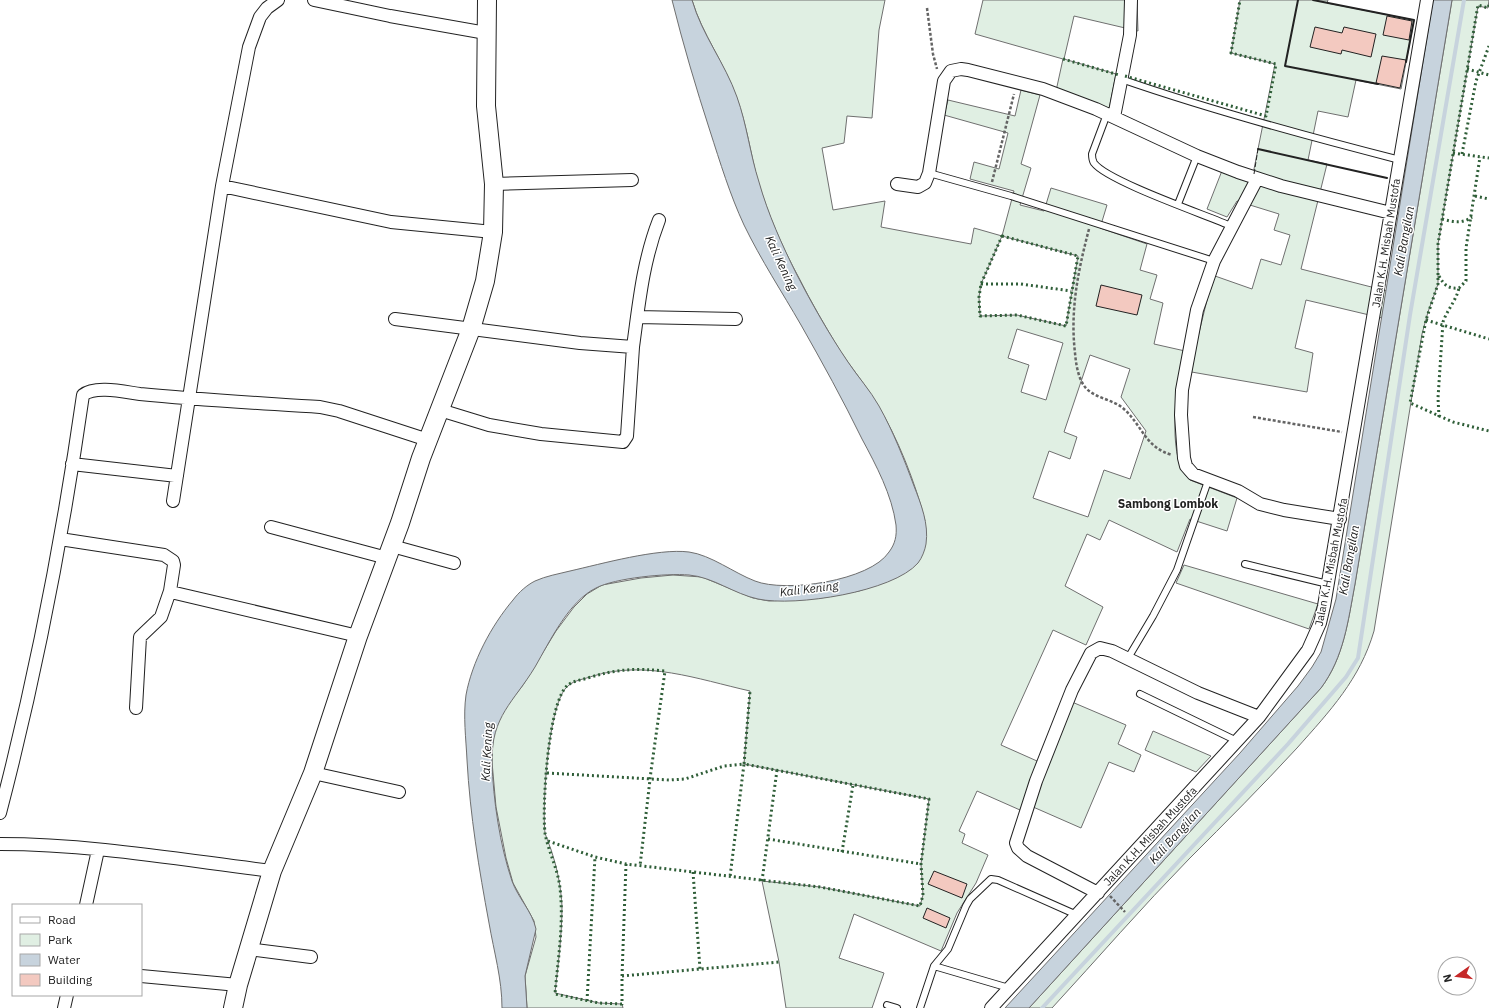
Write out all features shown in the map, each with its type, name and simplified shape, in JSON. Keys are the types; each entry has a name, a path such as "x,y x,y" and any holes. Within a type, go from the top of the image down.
{"main road":[{"path":"233,1008 248,949 272,871 314,774 358,636 390,552 428,440 471,329 485,280 493,232 494,184 486,106 487,0"}],"street":[{"path":"173,501 222,186 249,47 260,17 267,8 278,0"},
{"path":"314,0 390,16 486,33"},
{"path":"1110,115 1121,79 1130,36 1130,0"},
{"name":"Jalan K.H. Misbah Mustofa","path":"991,1008 1077,915 1101,892 1259,717 1308,650 1320,623 1340,519 1427,0"},
{"path":"897,184 922,186 925,183 929,173 944,81 951,71 962,69 1017,82 1072,99 1110,115 1197,156 1257,179 1391,213"},
{"path":"1257,179 1214,261 1197,310 1182,390 1181,415 1184,458 1186,466 1193,474 1208,481 1238,491 1269,507 1340,519"},
{"path":"494,184 632,180"},
{"path":"222,186 391,222 493,232"},
{"path":"440,410 489,425 541,434 623,442 627,436 633,347 643,273 650,241 659,220"},
{"path":"637,317 736,319"},
{"path":"395,319 580,343 633,347"},
{"path":"0,812 20,737 60,539 83,395 86,392 107,390 188,399 320,407 339,411 428,440"},
{"path":"72,464 176,476"},
{"path":"270,527 390,552 454,563"},
{"path":"60,539 169,558 174,565 170,591 161,617 140,637 136,708"},
{"path":"170,591 181,595 358,636"},
{"path":"1101,892 1027,856 1018,848 1016,837 1036,781 1072,690 1091,654 1100,648 1105,649 1128,658 1192,690 1259,717"},
{"path":"314,774 399,792"},
{"path":"0,844 25,844 98,850 272,871"},
{"path":"86,904 98,850"},
{"path":"248,949 311,957"},
{"path":"142,976 238,985"},
{"path":"64,1008 67,996"}],"lane":[{"path":"1121,79 1324,141 1400,160"},
{"path":"1110,115 1093,148 1092,154 1094,163 1124,182 1231,226"},
{"path":"1178,204 1197,156"},
{"path":"929,173 1091,221 1214,261"},
{"path":"1128,658 1153,616 1177,570 1208,481"},
{"path":"1245,564 1328,584"},
{"path":"1140,694 1237,741"},
{"path":"920,1008 934,966 948,949 968,902 991,878 1077,915"},
{"path":"934,966 1009,988"},
{"path":"887,1005 897,1008"}],"path":[{"path":"927,8 934,60 944,81"},
{"path":"990,190 1017,82"},
{"path":"1091,221 1075,286 1072,313 1074,352 1080,379 1087,389 1115,403 1125,410 1138,429 1155,447 1162,451 1184,458"},
{"path":"1253,417 1354,434"},
{"path":"1101,892 1125,912"}],"green space":[{"path":"692,0 885,0 879,30 872,118 847,116 844,143 822,148 833,210 885,201 881,227 971,244 974,228 1002,236 1014,191 970,179 974,162 999,169 1008,133 944,115 948,100 1015,116 1021,90 1040,95 1021,164 1031,168 1020,205 1044,211 1051,188 1107,205 1100,228 1147,244 1140,270 1157,275 1150,299 1163,303 1154,344 1194,353 1208,296 1215,276 1252,289 1261,259 1281,265 1290,235 1274,230 1279,214 1237,201 1227,217 1207,209 1225,163 1253,174 1275,64 1231,53 1240,0 1328,0 1327,3 1414,20 1401,89 1356,80 1348,117 1318,111 1308,160 1327,164 1301,269 1387,291 1382,318 1306,300 1295,348 1313,353 1307,392 1180,370 1175,412 1178,459 1183,471 1190,480 1237,498 1227,531 1190,519 1177,552 1109,520 1100,540 1087,534 1065,586 1103,607 1086,645 1053,630 1001,745 1046,765 1072,702 1126,725 1118,744 1141,755 1134,772 1109,762 1081,828 1024,803 1020,810 977,791 959,831 965,834 962,843 988,855 976,883 957,913 941,951 854,914 839,958 884,973 872,1008 786,1008 779,962 762,881 820,887 920,906 923,895 921,864 929,799 744,764 750,691 672,673 632,670 613,672 576,681 568,686 561,696 551,732 546,779 544,820 545,833 552,853 560,887 562,906 561,939 555,993 599,1003 622,1004 623,1008 527,1008 525,976 536,937 534,921 513,883 506,858 496,807 492,762 493,739 498,721 505,708 523,685 556,631 574,607 587,594 602,585 641,578 673,575 702,577 753,598 769,601 821,598 859,591 891,580 925,521 911,476 892,431 873,397 823,323 781,242 765,204 736,96 696,12","holes":["1002,236 1078,256 1066,326 1017,315 980,316 979,297 981,284","1017,329 1063,343 1046,400 1021,392 1029,365 1008,358","1090,355 1130,369 1121,397 1146,431 1130,479 1104,470 1088,517 1033,498 1049,451 1070,459 1077,437 1064,432"]},
{"path":"983,0 1137,0 1138,31 1074,16 1064,59 1116,74 1109,109 1056,91 1063,59 975,34"},
{"path":"1452,0 1489,0 1488,8 1478,6 1438,244 1438,284 1422,334 1374,631 1368,648 1361,664 1343,694 1284,762 1137,914 1052,1008 1029,1008 1321,688 1335,664 1344,638 1355,584"},
{"path":"1184,565 1318,604 1309,629 1176,583"},
{"path":"1153,731 1211,756 1196,772 1145,750"}],"water":[{"name":"Kali Kening","path":"672,0 692,0 707,37 726,72 737,97 756,171 776,229 797,275 821,319 848,362 868,389 889,425 922,507 927,537 926,544 918,563 905,573 888,582 842,595 818,599 774,601 758,599 749,597 698,576 668,575 615,581 596,588 577,602 561,623 535,667 505,710 495,733 492,762 494,791 504,853 512,881 534,922 536,929 525,976 527,1008 502,1008 499,976 475,842 468,781 465,711 466,695 478,657 497,621 515,597 532,583 548,576 630,557 676,551 689,552 706,557 747,578 769,584 786,586 826,582 846,577 879,562 891,549 896,536 896,525 891,503 878,470 832,381 757,251 739,214 700,99"},
{"name":"Kali Bangilan","path":"1433,0 1452,0 1355,584 1344,638 1335,664 1321,688 1029,1008 1005,1008 1240,753 1298,686 1321,652 1336,599"}],"building":[{"path":"1387,16 1412,21 1409,40 1383,35"},
{"path":"1315,27 1342,33 1344,27 1376,34 1371,57 1342,50 1341,54 1310,47"},
{"path":"1382,56 1406,60 1400,88 1376,83"},
{"path":"1101,285 1142,295 1137,315 1096,306"},
{"path":"934,871 967,884 962,898 928,884"},
{"path":"927,908 950,918 946,928 923,918"}],"waterway":[{"path":"1042,1008 1288,744 1346,677 1358,658 1410,315 1464,0"}],"hedge":[{"path":"1125,76 1266,116 1276,64 1231,53 1240,0"},
{"path":"1489,5 1488,8 1478,5 1438,244 1438,284 1426,320 1410,403 1453,422 1489,431"},
{"path":"1462,154 1476,81 1489,46"},
{"path":"1063,59 1119,75"},
{"path":"1467,69 1489,75"},
{"path":"1453,153 1489,158"},
{"path":"1439,276 1445,284 1452,288 1459,288 1466,281 1466,248 1480,157"},
{"path":"1475,196 1489,199"},
{"path":"1442,219 1457,222 1465,221 1472,217"},
{"path":"1002,236 1078,256 1066,326 1017,315 980,316 979,297 981,284 1002,236"},
{"path":"981,284 1021,284 1071,291"},
{"path":"1439,417 1438,398 1443,322 1459,288"},
{"path":"1426,320 1489,339"},
{"path":"626,864 622,1004 599,1003 555,994 560,941 561,901 559,881 548,847 544,820 546,779 551,732 561,695 568,685 598,675 617,671 665,671 640,866"},
{"path":"548,841 595,857 626,864 820,887 920,906 923,895 921,864 929,799 744,764 750,691"},
{"path":"547,773 669,780 685,779 724,766 744,764 730,877"},
{"path":"762,881 777,770"},
{"path":"842,852 853,785"},
{"path":"768,839 921,864"},
{"path":"587,1001 595,857"},
{"path":"693,872 700,969"},
{"path":"622,976 779,962"}],"fence":[{"path":"1254,174 1258,149"}],"wall":[{"path":"1298,0 1285,66 1378,84"},
{"path":"1313,0 1414,20 1406,62"},
{"path":"1258,149 1387,178"}],"district":[{"name":"Sambong Lombok","path":"1168,504"}]}
